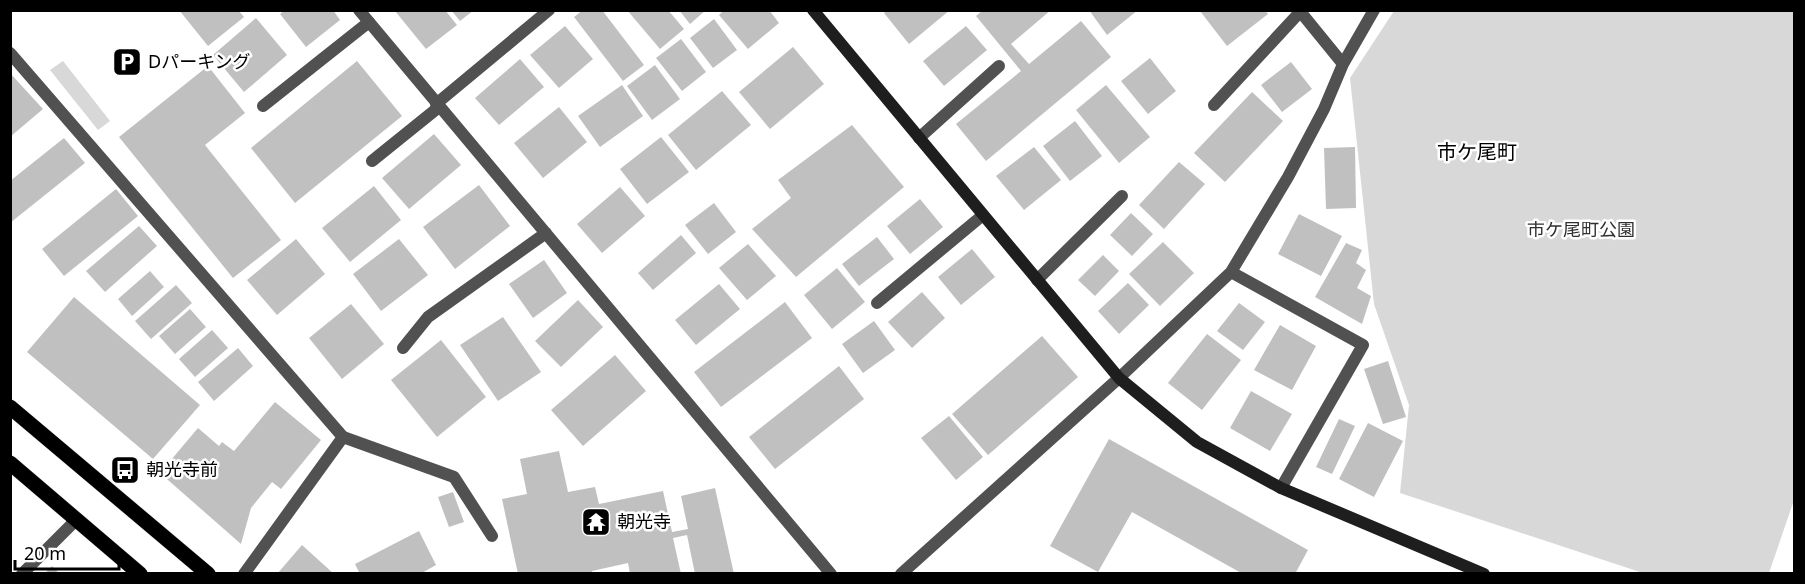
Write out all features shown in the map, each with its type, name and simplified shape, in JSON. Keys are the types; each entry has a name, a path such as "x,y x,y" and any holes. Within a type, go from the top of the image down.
{"main road":[{"path":"10,407 208,573"},
{"path":"10,463 140,573"}],"street":[{"path":"359,10 831,573"},
{"path":"372,161 549,10"},
{"path":"813,10 1119,378 1197,442 1281,488 1481,573"},
{"path":"901,573 1119,378 1231,272 1288,177 1324,109 1343,64 1374,10"},
{"path":"1214,105 1300,11 1343,64"},
{"path":"263,106 369,22"},
{"path":"10,53 343,437 454,477 492,536"},
{"path":"919,138 999,66"},
{"path":"1037,280 1122,196"},
{"path":"877,303 983,215"},
{"path":"403,348 428,317 546,233"},
{"path":"1231,272 1363,345 1281,488"},
{"path":"244,573 343,437"},
{"path":"22,573 76,520"}],"green space":[{"name":"市ケ尾町公園","path":"1394,11 1794,11 1794,500 1769,573 1643,573 1400,493 1409,405 1374,304 1350,78"},
{"path":"63,61 110,121 98,130 50,70"}],"building":[{"path":"179,10 238,10 244,17 208,46"},
{"path":"285,10 333,10 340,20 306,47 280,14"},
{"path":"445,10 457,25 426,49 395,11"},
{"path":"451,10 474,10 460,21"},
{"path":"583,10 602,10 644,65 623,81 574,17"},
{"path":"627,10 668,10 684,29 660,49"},
{"path":"679,10 706,10 690,24"},
{"path":"724,10 769,10 779,23 748,49 719,15"},
{"path":"887,10 950,10 909,44 884,13"},
{"path":"983,10 1051,10 1011,44 1029,64 1081,21 1111,57 986,161 956,124 1021,71 976,16"},
{"path":"1089,10 1138,10 1107,35"},
{"path":"1265,10 1268,14 1227,46 1200,11"},
{"path":"256,18 287,55 244,92 213,55"},
{"path":"714,19 737,50 713,68 690,38"},
{"path":"565,26 593,59 559,88 530,55"},
{"path":"966,26 987,50 944,86 923,61"},
{"path":"681,39 706,72 682,91 656,58"},
{"path":"793,47 824,84 770,129 739,92"},
{"path":"1150,58 1176,91 1148,114 1121,81"},
{"path":"520,59 544,87 499,125 475,98"},
{"path":"357,61 402,116 295,203 251,148"},
{"path":"1291,62 1312,89 1282,112 1261,85"},
{"path":"655,65 680,99 652,120 627,86"},
{"path":"208,66 245,113 205,145 281,240 233,278 119,137"},
{"path":"10,73 43,109 10,137"},
{"path":"622,85 643,116 600,147 578,116"},
{"path":"1106,85 1150,137 1119,163 1076,110"},
{"path":"722,91 751,125 696,170 668,135"},
{"path":"1252,92 1283,121 1225,182 1194,153"},
{"path":"559,107 587,142 543,178 514,143"},
{"path":"1075,121 1102,156 1070,181 1043,146"},
{"path":"852,125 904,187 796,277 752,229 791,198 778,180"},
{"path":"434,134 461,165 409,209 382,178"},
{"path":"661,137 689,172 647,204 620,169"},
{"path":"64,138 85,163 10,223 10,181"},
{"path":"1034,147 1061,180 1024,210 996,176"},
{"path":"1355,147 1356,208 1326,209 1324,148"},
{"path":"1179,162 1205,184 1164,229 1139,205"},
{"path":"479,185 510,226 455,269 423,227"},
{"path":"374,186 401,220 350,262 322,228"},
{"path":"620,187 645,216 602,253 577,224"},
{"path":"116,189 138,216 64,276 42,249"},
{"path":"920,199 943,227 910,254 887,226"},
{"path":"714,203 736,232 708,254 685,225"},
{"path":"1131,213 1153,234 1132,256 1110,235"},
{"path":"1299,214 1342,236 1321,276 1278,254"},
{"path":"139,226 157,246 105,292 86,271"},
{"path":"681,235 696,253 653,290 638,273"},
{"path":"877,237 894,259 859,286 842,264"},
{"path":"296,239 325,274 277,315 247,280"},
{"path":"399,239 428,275 381,311 353,274"},
{"path":"1163,242 1194,273 1160,306 1129,274"},
{"path":"1346,243 1362,250 1356,263 1366,270 1357,288 1371,296 1362,324 1315,297"},
{"path":"748,244 776,276 747,300 719,268"},
{"path":"972,249 995,277 961,305 938,277"},
{"path":"1103,255 1119,271 1095,296 1078,280"},
{"path":"544,260 567,293 533,318 509,284"},
{"path":"837,268 865,302 832,329 804,295"},
{"path":"150,271 164,287 132,316 118,299"},
{"path":"1128,283 1149,305 1119,334 1098,311"},
{"path":"719,284 740,309 696,345 675,320"},
{"path":"176,285 192,303 151,339 135,321"},
{"path":"922,292 945,318 912,348 888,322"},
{"path":"74,297 200,405 153,459 27,352"},
{"path":"578,300 603,327 561,367 535,341"},
{"path":"785,302 812,338 721,407 694,372"},
{"path":"1239,303 1265,322 1243,350 1217,331"},
{"path":"351,304 384,344 342,379 309,338"},
{"path":"190,309 206,327 175,354 159,336"},
{"path":"503,317 541,372 498,401 460,345"},
{"path":"874,321 895,350 863,373 842,344"},
{"path":"1280,325 1316,346 1292,390 1254,370"},
{"path":"212,330 228,348 195,377 179,359"},
{"path":"1207,334 1241,360 1202,410 1168,383"},
{"path":"1042,336 1078,377 988,455 952,414"},
{"path":"441,340 486,397 437,437 391,380"},
{"path":"238,348 253,366 214,401 198,382"},
{"path":"615,355 646,391 583,446 551,410"},
{"path":"1388,361 1406,417 1383,424 1364,369"},
{"path":"839,366 864,399 775,469 749,437"},
{"path":"1251,391 1292,414 1270,451 1230,428"},
{"path":"275,402 321,440 281,489 272,482 251,508 241,544 160,473 198,428 219,446 222,442 234,451"},
{"path":"949,416 983,457 956,480 921,438"},
{"path":"1339,419 1355,426 1332,474 1316,467"},
{"path":"1368,423 1403,441 1374,497 1339,479"},
{"path":"1109,439 1308,550 1295,574 1243,574 1132,512 1098,572 1050,546"},
{"path":"559,451 568,492 595,487 599,504 663,491 672,532 688,529 681,496 715,488 734,574 695,574 687,535 673,538 681,574 630,574 628,563 592,571 592,574 518,574 502,499 527,494 520,459"},
{"path":"453,492 464,522 449,527 438,497"},
{"path":"419,531 436,565 420,574 360,574 355,564"},
{"path":"302,545 334,574 277,574"},
{"path":"52,566 60,574 44,574"}],"place":[{"name":"Dパーキング","path":"127,62"},
{"name":"朝光寺前","path":"125,470"},
{"name":"朝光寺","path":"596,522"}],"district":[{"name":"市ケ尾町","path":"1477,152"}]}
